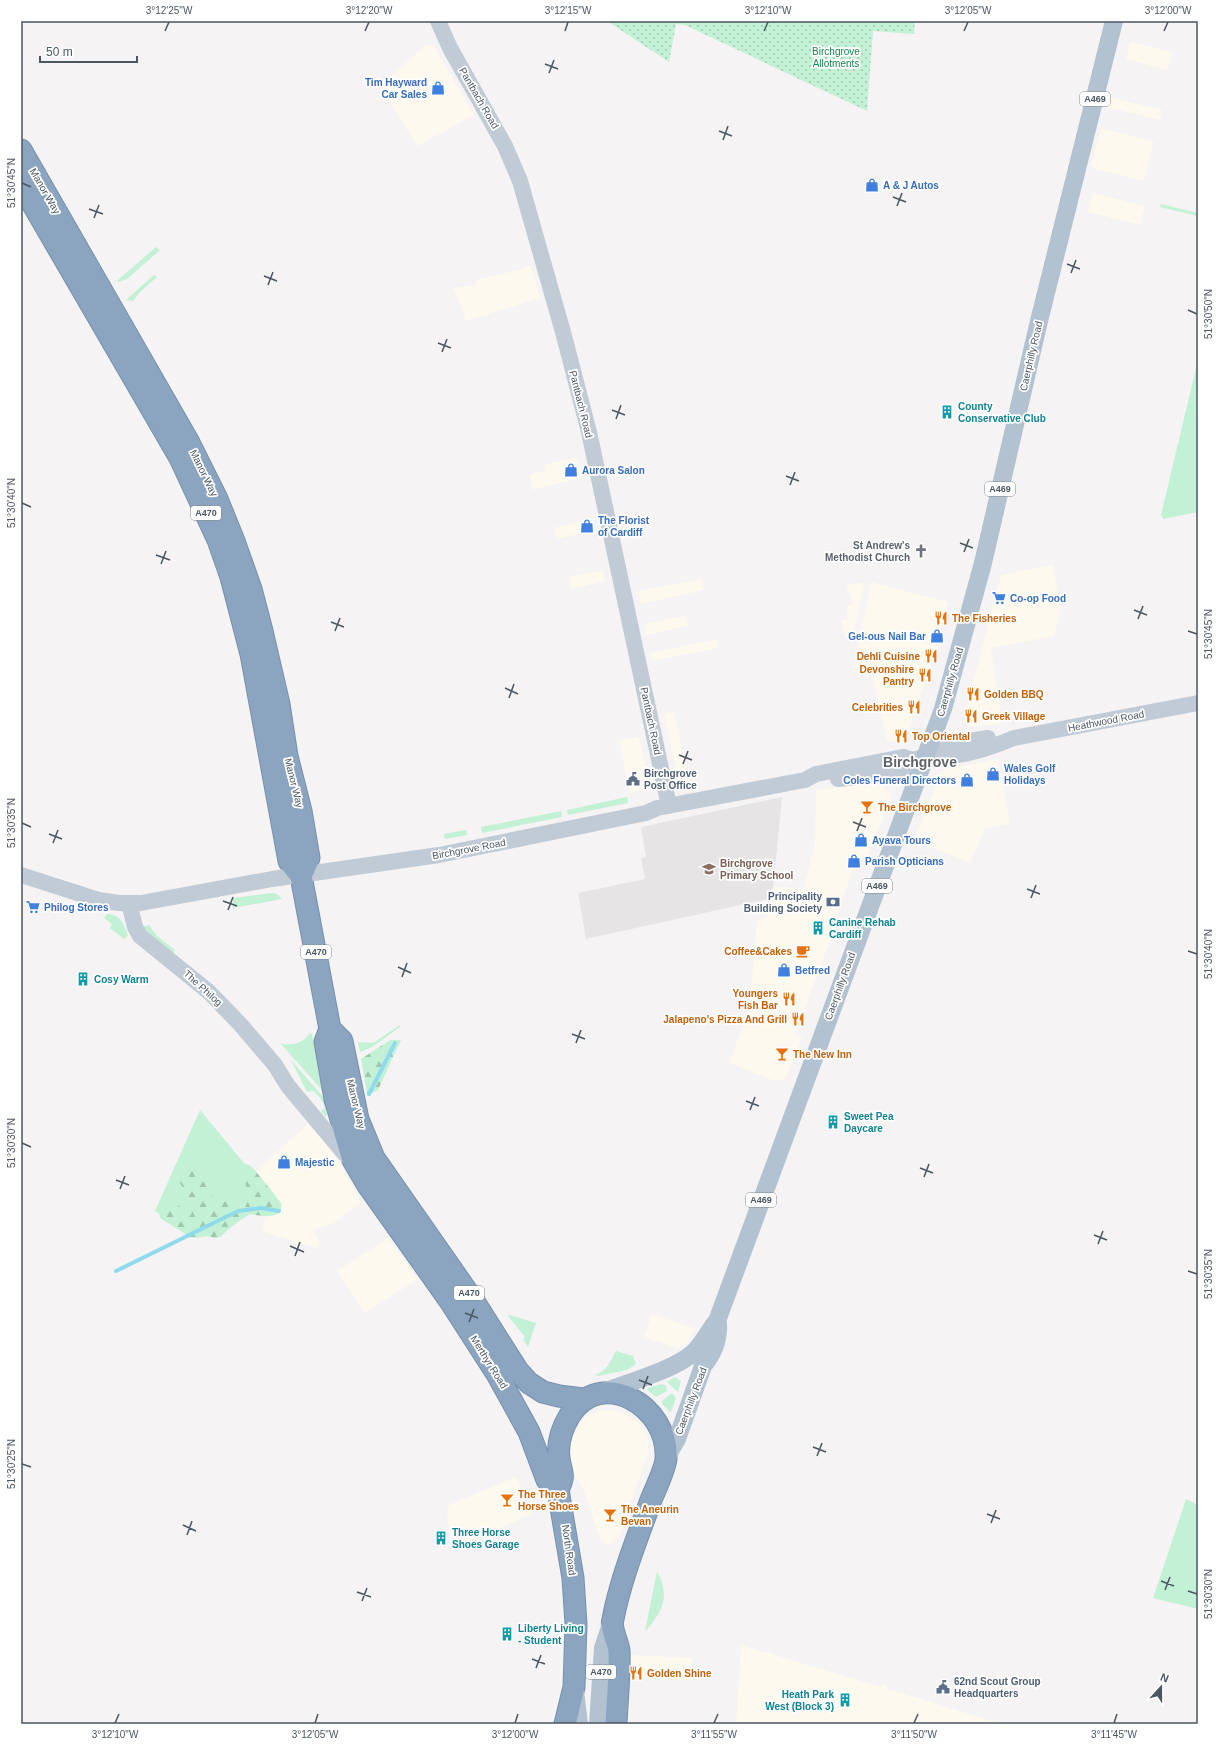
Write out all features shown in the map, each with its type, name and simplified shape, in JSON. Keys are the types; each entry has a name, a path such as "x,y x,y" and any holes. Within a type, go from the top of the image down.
{"highway":[{"name":"Manor Way","path":"21,150 188,441 217,499 234,541 262,631 279,704 287,756 301,811 309,858 301,876"},
{"name":"Manor Way","path":"21,184 180,458 218,540 231,577 251,654 289,861 301,876 330,1029 325,1042 335,1098 353,1160"},
{"name":"Manor Way","path":"330,1029 342,1040 358,1119 374,1158"},
{"name":"Merthyr Road","path":"374,1158 473,1300 523,1378 543,1392 559,1396 592,1396"},
{"name":"Merthyr Road","path":"353,1160 367,1184 450,1301 497,1374 529,1432 547,1480 558,1490"},
{"name":"A470","path":"592,1396 627,1396 650,1412 660,1427 663,1436 666,1458 631,1557 612,1621"},
{"name":"North Road","path":"574,1687 575,1602 569,1547 558,1490 563,1478 559,1457 561,1434 570,1415 592,1396"},
{"path":"612,1621 618,1651 616,1724"},
{"path":"565,1724 574,1687"}],"main road":[{"name":"Caerphilly Road","path":"592,1396 682,1361 698,1348 708,1331 717,1321 920,758 943,709 983,563 1036,334 1114,21"},
{"name":"Caerphilly Road","path":"666,1458 676,1439 703,1366 713,1351 718,1335 717,1321"},
{"name":"A470","path":"598,1724 603,1648 612,1621"},
{"name":"North Road","path":"574,1687 579,1724"}],"street":[{"name":"Pantbach Road","path":"438,21 450,48 503,140 520,181 563,332 589,432 669,806"},
{"name":"Heathwood Road","path":"920,758 943,751 951,744 961,742 991,738 1014,738 1198,703"},
{"name":"Birchgrove Road","path":"129,904 155,902 226,887 439,855 646,813 669,806 805,780 816,774 903,757 920,758"},
{"path":"21,875 92,899 129,904"},
{"name":"The Philog","path":"129,904 135,927 140,936 209,992 230,1013 271,1060 288,1086 344,1153 353,1160"}],"shaded area":[{"path":"1130,42 1172,52 1167,70 1126,59"},
{"path":"426,45 434,46 474,115 417,146 380,86"},
{"path":"1109,97 1162,110 1160,120 1106,107"},
{"path":"1101,128 1154,142 1144,181 1094,169 1091,165"},
{"path":"1093,193 1145,206 1140,225 1088,212"},
{"path":"530,264 540,298 466,321 453,288 476,285 477,280 526,268"},
{"path":"577,457 582,477 533,490 529,475 546,470 545,465"},
{"path":"592,518 595,530 557,539 554,528"},
{"path":"1053,565 1058,594 1064,593 1054,636 991,648 1002,723 975,727 970,726 964,722 964,717 1001,575"},
{"path":"603,570 605,581 571,589 569,577"},
{"path":"702,579 704,590 641,604 638,591"},
{"path":"865,582 853,635 845,637 841,620 848,619 846,607 852,605 850,594 847,591 846,585"},
{"path":"871,582 948,602 932,661 906,738 887,742 871,670 852,673"},
{"path":"685,616 688,626 646,635 644,624"},
{"path":"717,639 718,648 652,661 650,653"},
{"path":"674,711 691,790 681,790 664,714"},
{"path":"636,737 639,738 651,787 649,789 630,793 619,740"},
{"path":"998,759 1010,824 985,828 970,863 914,840 941,773 947,769"},
{"path":"873,784 883,786 889,791 891,797 867,859 858,856 829,937 831,938 795,1035 802,1038 786,1079 776,1081 729,1063 754,996 751,994 755,936 758,920 768,917 773,887 804,888 815,843 816,790"},
{"name":"Birchgrove Primary School","path":"782,797 772,898 586,939 578,893 645,879 641,858 646,857 641,827"},
{"path":"308,1124 330,1148 361,1202 334,1223 313,1230 320,1242 316,1248 262,1231 267,1211 283,1212 255,1172"},
{"path":"388,1238 418,1279 365,1313 337,1271"},
{"path":"652,1314 694,1328 688,1342 680,1348 677,1348 644,1337"},
{"path":"611,1410 623,1413 636,1421 645,1431 648,1441 648,1452 620,1535 615,1542 609,1545 605,1544 600,1538 583,1488 574,1474 569,1449 571,1437 576,1426 586,1416 598,1411"},
{"path":"513,1478 518,1480 531,1514 452,1550 447,1512 449,1505"},
{"path":"741,1645 881,1687 883,1684 888,1686 888,1689 1002,1724 736,1724"},
{"path":"631,1655 692,1658 692,1680 631,1677"}],"green space":[{"name":"Birchgrove Allotments","path":"607,21 915,21 914,34 873,31 867,111 685,25 676,24 669,62"},
{"path":"1161,204 1198,213 1198,216 1160,207"},
{"path":"156,247 160,250 127,279 117,281"},
{"path":"154,275 157,277 140,292 133,301 126,300"},
{"path":"1198,360 1198,512 1163,519 1161,515"},
{"path":"627,797 628,803 568,815 567,810"},
{"path":"561,811 562,817 482,833 481,827"},
{"path":"466,830 467,835 445,839 444,834"},
{"path":"272,893 277,894 282,899 233,908 233,898"},
{"path":"107,914 111,914 121,920 128,935 124,939 110,928 112,924 104,918"},
{"path":"149,925 157,936 175,950 173,953 146,932 143,927"},
{"path":"400,1025 400,1027 372,1047 360,1052 358,1042 373,1043"},
{"path":"310,1033 312,1034 322,1090 280,1043 289,1045 301,1042"},
{"path":"390,1040 401,1040 378,1090 370,1094 367,1093 361,1059"},
{"path":"291,1060 324,1098 327,1116 325,1116 321,1111 325,1108 321,1099 314,1091 307,1092"},
{"path":"200,1110 244,1163 251,1166 275,1195 234,1218 163,1216 155,1211"},
{"path":"190,1167 208,1172 213,1181 211,1195 215,1205 230,1201 244,1208 247,1204 248,1195 243,1171 246,1168 253,1168 281,1203 281,1209 279,1213 271,1216 250,1214 230,1228 221,1237 190,1237 160,1218 160,1213 161,1208 168,1200 178,1205 185,1215 189,1217 192,1213 185,1191 177,1178 179,1172"},
{"path":"510,1315 536,1323 528,1347 523,1339 525,1337 508,1316"},
{"path":"616,1351 633,1356 636,1364 627,1370 598,1376 595,1375 605,1369"},
{"path":"675,1377 681,1381 678,1392 667,1382"},
{"path":"662,1384 666,1386 667,1391 656,1397 647,1390 648,1388"},
{"path":"672,1393 676,1398 670,1412 662,1404 662,1401"},
{"path":"1186,1499 1198,1505 1198,1609 1153,1598"},
{"path":"657,1571 662,1583 664,1595 662,1607 645,1631"}],"waterway":[{"path":"369,1094 395,1043"},
{"path":"116,1271 238,1211 261,1208 279,1211"}],"place":[{"name":"Tim Hayward Car Sales","path":"438,88"},
{"name":"A & J Autos","path":"872,185"},
{"name":"County Conservative Club","path":"947,412"},
{"name":"Aurora Salon","path":"571,470"},
{"name":"The Florist of Cardiff","path":"587,526"},
{"name":"St Andrew's Methodist Church","path":"921,551"},
{"name":"Co-op Food","path":"999,598"},
{"name":"The Fisheries","path":"941,618"},
{"name":"Gel-ous Nail Bar","path":"937,636"},
{"name":"Dehli Cuisine","path":"931,656"},
{"name":"Devonshire Pantry","path":"925,675"},
{"name":"Golden BBQ","path":"973,694"},
{"name":"Celebrities","path":"914,707"},
{"name":"Greek Village","path":"971,716"},
{"name":"Top Oriental","path":"901,736"},
{"name":"Wales Golf Holidays","path":"993,774"},
{"name":"Birchgrove Post Office","path":"633,779"},
{"name":"Coles Funeral Directors","path":"967,780"},
{"name":"The Birchgrove","path":"867,807"},
{"name":"Ayava Tours","path":"861,840"},
{"name":"Parish Opticians","path":"854,861"},
{"name":"Birchgrove Primary School","path":"709,869"},
{"name":"Principality Building Society","path":"833,902"},
{"name":"Philog Stores","path":"33,907"},
{"name":"Canine Rehab Cardiff","path":"818,928"},
{"name":"Coffee&Cakes","path":"803,951"},
{"name":"Betfred","path":"784,970"},
{"name":"Cosy Warm","path":"83,979"},
{"name":"Youngers Fish Bar","path":"789,999"},
{"name":"Jalapeno's Pizza And Grill","path":"798,1019"},
{"name":"The New Inn","path":"782,1054"},
{"name":"Sweet Pea Daycare","path":"833,1122"},
{"name":"Majestic","path":"284,1162"},
{"name":"The Three Horse Shoes","path":"507,1500"},
{"name":"The Aneurin Bevan","path":"610,1515"},
{"name":"Three Horse Shoes Garage","path":"441,1538"},
{"name":"Liberty Living - Student","path":"507,1634"},
{"name":"Golden Shine","path":"636,1673"},
{"name":"62nd Scout Group Headquarters","path":"943,1687"},
{"name":"Heath Park West (Block 3)","path":"845,1700"}],"district":[{"name":"Birchgrove","path":"920,762"}]}
